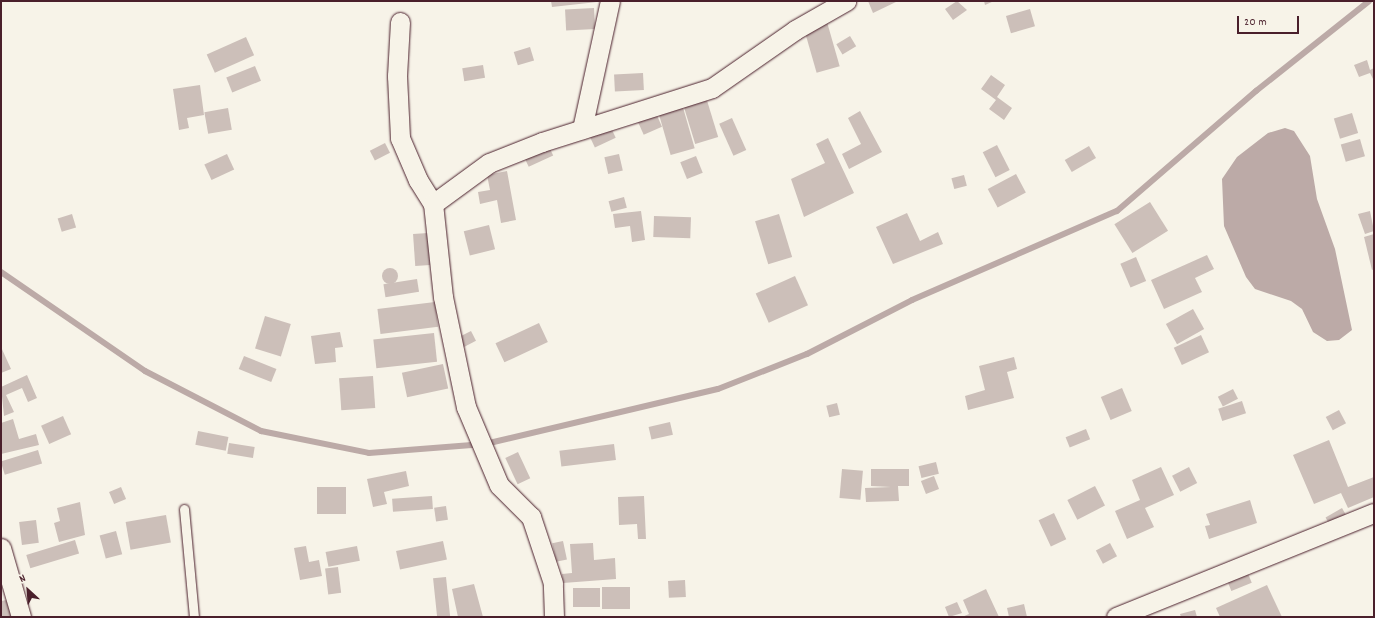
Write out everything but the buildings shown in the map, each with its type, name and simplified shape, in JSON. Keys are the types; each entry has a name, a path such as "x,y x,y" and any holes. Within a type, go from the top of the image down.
{"street":[{"path":"582,129 610,1"},
{"path":"434,204 489,163 582,129 712,88 795,30 846,1"},
{"path":"400,22 396,76 400,138 418,180 434,204 443,297 466,407 499,485 531,518 553,583 554,617"},
{"path":"1116,617 1374,513"},
{"path":"1,548 21,617"}],"lane":[{"path":"184,508 194,617"}],"shaded area":[{"path":"1285,128 1294,131 1310,156 1317,199 1335,249 1352,330 1339,340 1327,341 1313,332 1302,309 1291,301 1255,289 1246,277 1224,226 1222,179 1237,157 1268,133"}],"waterway":[{"path":"1,272 145,371 261,431 369,453 485,444 718,389 807,354 912,300 1117,211 1256,91 1369,1"}]}
